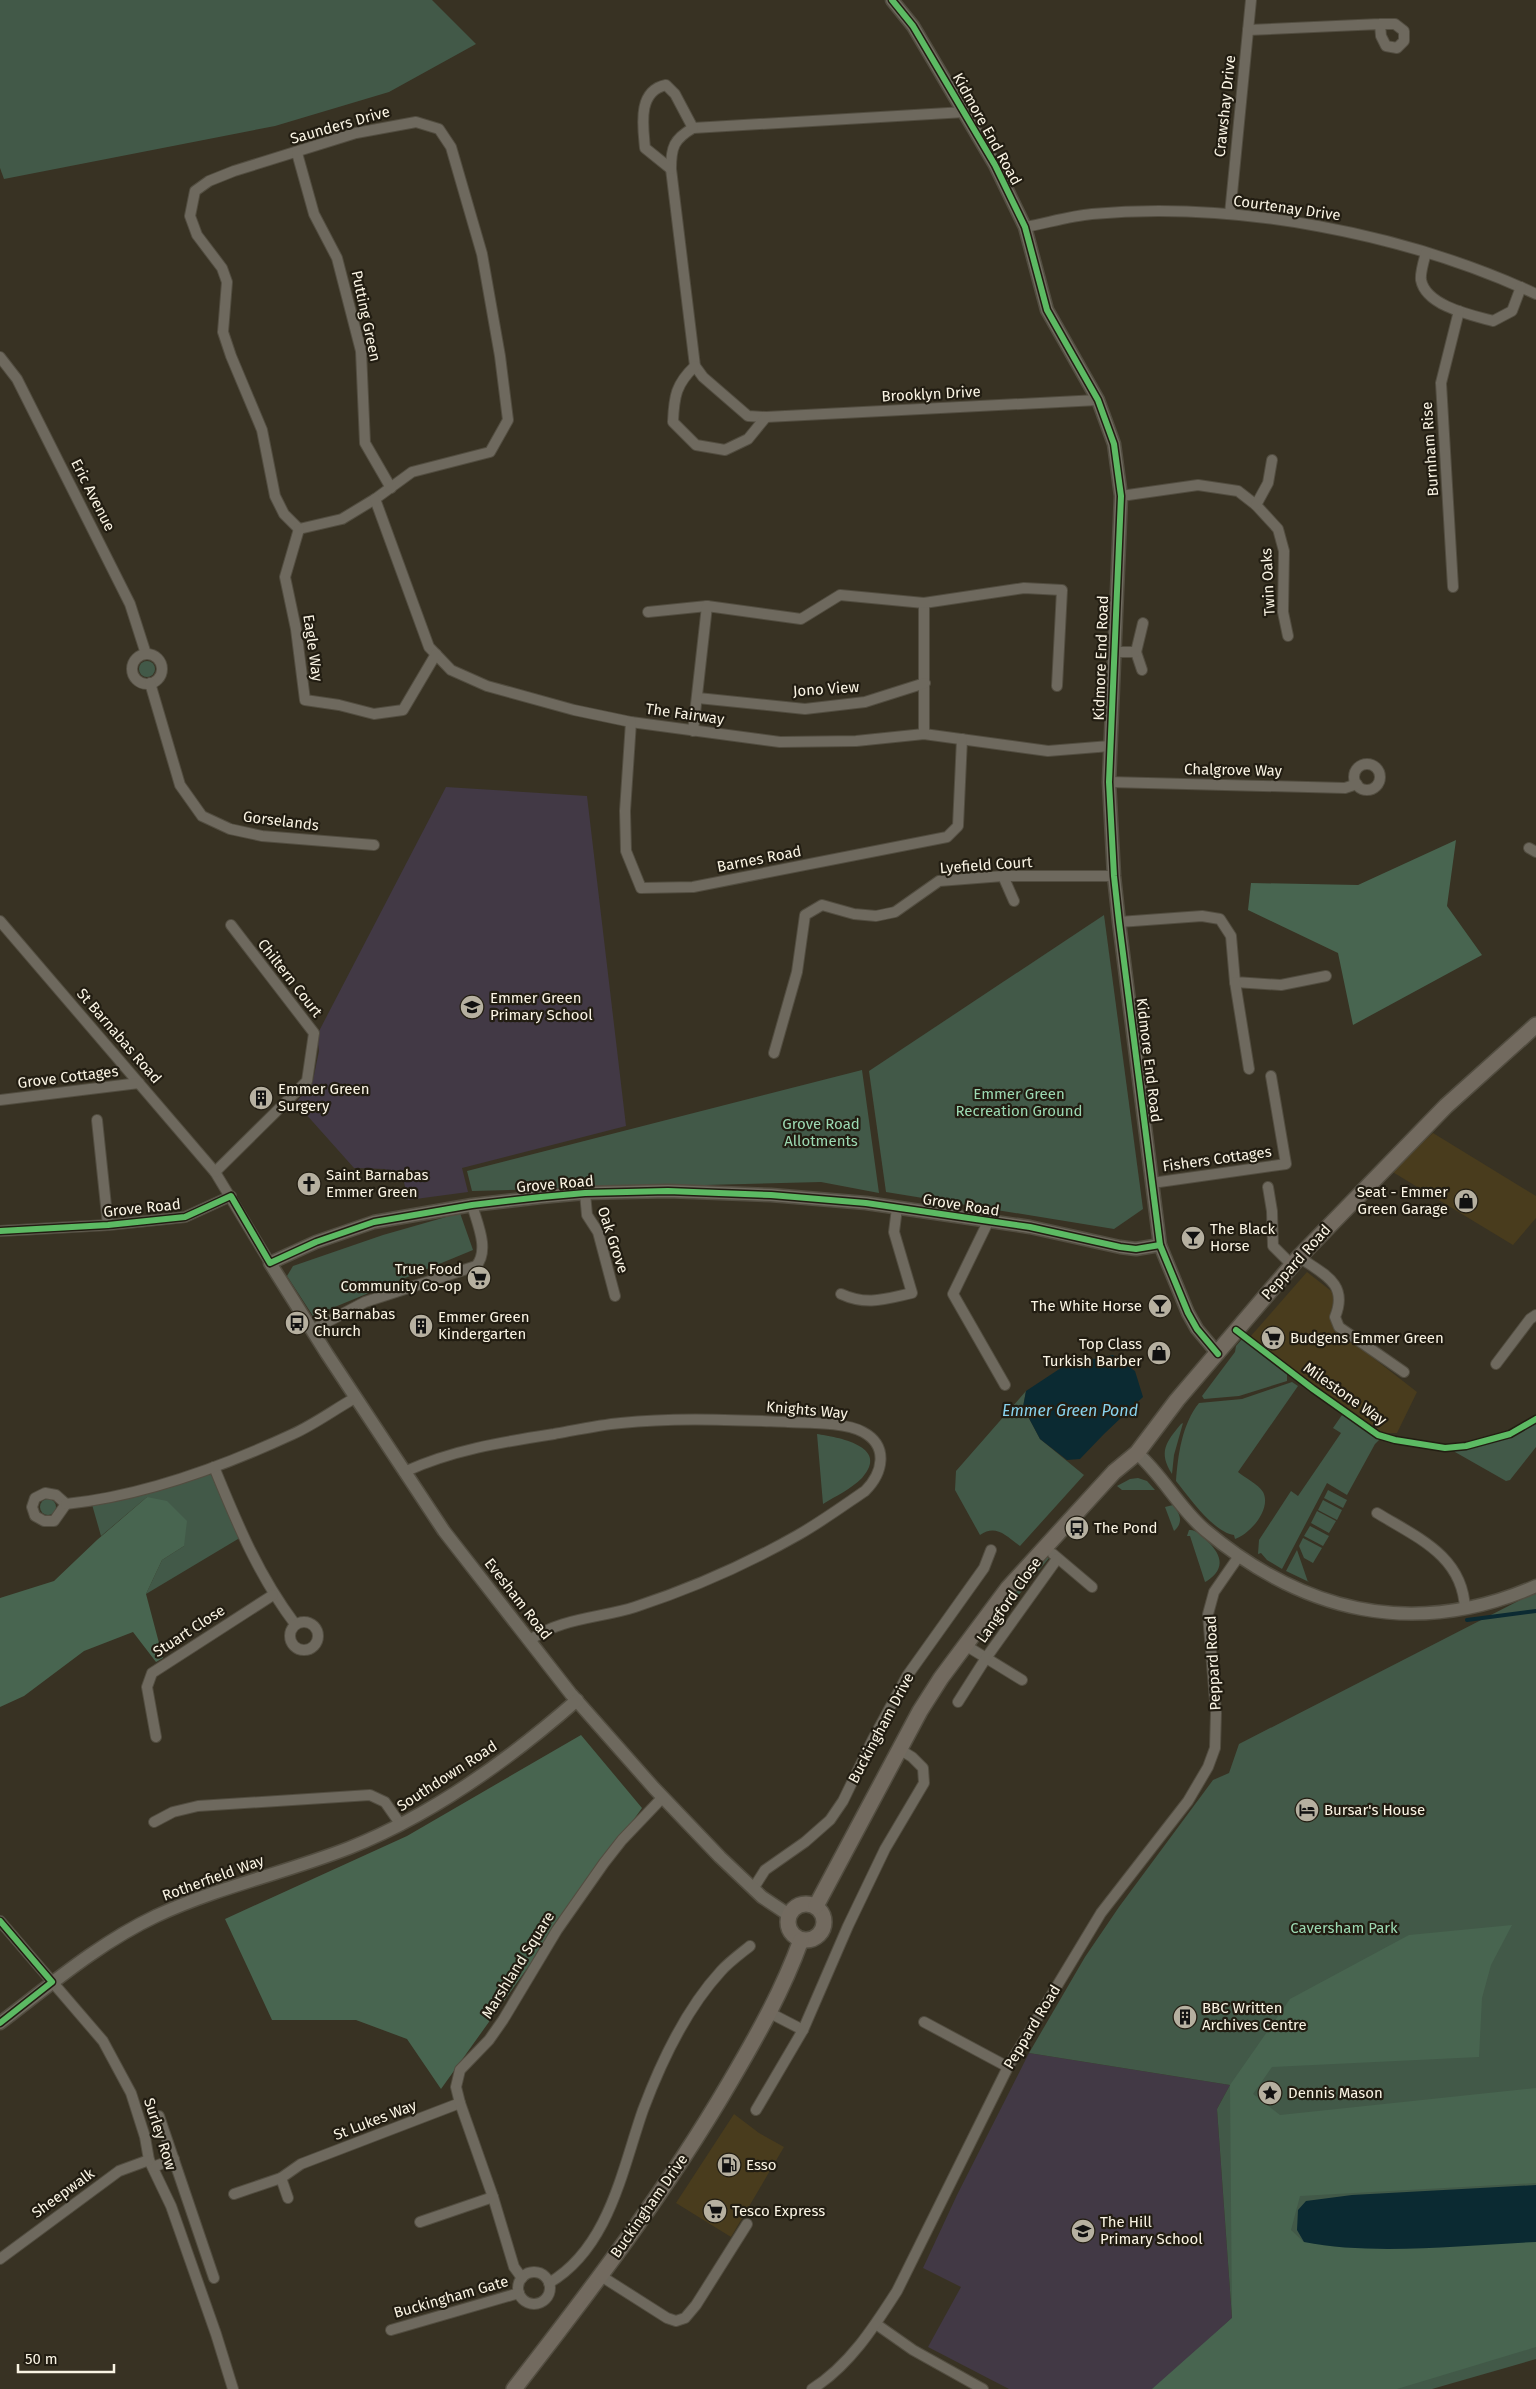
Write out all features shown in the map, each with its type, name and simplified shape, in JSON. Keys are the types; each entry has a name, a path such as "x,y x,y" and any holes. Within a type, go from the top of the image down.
{"main road":[{"name":"Peppard Road","path":"1137,1453 1159,1423 1296,1261 1446,1106 1536,1025"},
{"name":"Buckingham Drive","path":"816,1906 865,1817 899,1749 936,1686 965,1645 1008,1588 1045,1546 1114,1472 1137,1453"},
{"path":"804,1903 816,1906 824,1915 824,1928 816,1937 801,1940 790,1931 789,1915 792,1909 804,1903"},
{"name":"Buckingham Drive","path":"514,2389 601,2276 662,2191 708,2120 770,2013 793,1963 801,1940"}],"street":[{"name":"Kidmore End Road","path":"892,0 913,26 996,165 1025,227 1048,310 1098,400 1114,444 1121,496 1109,782 1114,876 1119,922 1160,1245 1188,1313 1197,1329 1218,1354"},
{"name":"Crawshay Drive","path":"1230,214 1251,0"},
{"path":"1248,30 1380,24"},
{"path":"672,169 645,148 642,121 647,98 656,87 666,85 675,94 693,128"},
{"path":"766,417 748,438 725,450 696,445 673,422 674,397 683,378 695,366 671,151 681,136 693,128 965,112"},
{"name":"Saunders Drive","path":"416,122 439,129 451,147 482,254 499,348 508,420 490,452 412,472 391,488 375,500 342,519 299,529 284,514 275,496 262,430 223,332 228,282 222,268 197,235 190,216 195,192 209,181 234,171 297,153 332,140 384,126 416,122"},
{"name":"Putting Green","path":"297,153 314,214 337,258 361,351 365,443 391,488"},
{"name":"Courtenay Drive","path":"1025,227 1091,214 1156,211 1230,214 1318,225 1426,253 1477,269 1536,294"},
{"path":"1426,253 1421,279 1428,296 1459,311 1493,321 1512,311 1521,287"},
{"name":"Burnham Rise","path":"1454,587 1441,383 1459,311"},
{"name":"Eric Avenue","path":"0,357 17,379 130,604 146,654"},
{"name":"Brooklyn Drive","path":"695,366 703,377 748,416 766,417 1098,400"},
{"path":"1256,505 1268,483 1272,460"},
{"name":"Twin Oaks","path":"1121,496 1198,485 1238,491 1256,505 1278,529 1284,550 1283,612 1288,636"},
{"name":"The Fairway","path":"375,500 429,647 451,670 487,686 574,710 631,722 780,742 856,740 924,734 1048,751 1110,746"},
{"name":"Eagle Way","path":"299,529 285,577 296,629 305,700 339,705 374,714 404,710 436,654"},
{"path":"648,612 707,606 801,619 840,595 924,603 1008,592 1024,588 1062,590 1057,686"},
{"path":"924,603 924,734"},
{"path":"693,731 707,606"},
{"path":"1142,670 1136,652 1143,623"},
{"path":"1114,652 1136,652"},
{"path":"146,654 151,654 159,660 162,669 158,678 150,683 137,679 132,671 137,658 146,654"},
{"name":"Gorselands","path":"150,683 180,785 202,816 230,830 262,836 374,845"},
{"name":"Jono View","path":"698,698 804,709 865,702 925,683"},
{"name":"Barnes Road","path":"631,722 625,811 626,851 642,888 693,886 947,837 958,826 962,739"},
{"name":"Chalgrove Way","path":"1109,782 1345,788 1357,784"},
{"path":"1003,876 1014,901"},
{"name":"Lyefield Court","path":"774,1053 797,972 805,915 822,905 854,914 876,916 895,912 939,881 1003,876 1114,876"},
{"path":"1119,922 1202,916 1220,919 1231,936 1235,982 1249,1069"},
{"name":"St Barnabas Road","path":"0,921 215,1172 231,1196"},
{"name":"Chiltern Court","path":"215,1172 307,1081 314,1033 231,925"},
{"path":"1235,982 1281,985 1326,976"},
{"name":"Fishers Cottages","path":"1152,1183 1286,1164 1271,1076"},
{"name":"Grove Cottages","path":"0,1100 139,1083"},
{"path":"97,1120 108,1225"},
{"path":"1268,1187 1272,1211 1274,1246 1332,1281 1340,1295 1339,1307 1335,1317 1339,1327 1404,1372"},
{"name":"Grove Road","path":"270,1262 316,1242 374,1222 472,1205 585,1193 668,1191 771,1194 897,1208 1030,1228 1120,1247 1136,1249 1160,1245"},
{"name":"Oak Grove","path":"585,1193 587,1215 598,1232 615,1296"},
{"path":"231,1196 270,1262"},
{"name":"Grove Road","path":"0,1230 108,1225 186,1217 231,1196"},
{"path":"312,1330 365,1302 476,1266 482,1260 483,1248 472,1205"},
{"path":"841,1294 855,1300 871,1302 912,1293 894,1232 897,1208"},
{"path":"988,1222 953,1294 1005,1385"},
{"name":"Evesham Road","path":"270,1262 312,1330 444,1531 577,1700 663,1797 753,1889 789,1915"},
{"path":"1496,1364 1530,1319 1536,1315"},
{"path":"66,1504 91,1501 137,1490 214,1467 295,1433 356,1398"},
{"name":"Knights Way","path":"404,1472 434,1458 500,1442 622,1423 710,1419 813,1423 862,1431 872,1438 878,1449 882,1464 873,1483 865,1491 799,1535 714,1576 634,1607 599,1614 552,1628 530,1640"},
{"path":"1137,1453 1151,1466 1204,1529 1239,1556 1278,1581 1328,1602 1382,1612 1428,1613 1465,1609 1504,1600 1536,1586"},
{"path":"214,1467 245,1540 273,1595 295,1624"},
{"path":"1377,1514 1420,1539 1448,1561 1464,1592 1465,1609"},
{"path":"1045,1546 1057,1559 1092,1587"},
{"name":"Buckingham Drive","path":"753,1889 765,1870 805,1842 830,1820 843,1801 873,1739 908,1676 984,1568 990,1550"},
{"name":"Peppard Road","path":"812,2389 824,2386 876,2324 919,2251 1008,2067 1101,1912 1188,1801 1208,1767 1214,1748 1216,1713 1208,1614 1214,1592 1232,1563 1239,1556"},
{"name":"Langford Close","path":"986,1658 1057,1559"},
{"name":"Stuart Close","path":"156,1737 147,1687 152,1673 273,1595"},
{"name":"Langford Close","path":"965,1645 1022,1680"},
{"path":"958,1702 986,1658"},
{"name":"Southdown Road","path":"154,1822 172,1812 198,1806 370,1795 385,1802 401,1825 507,1757 540,1733 577,1700"},
{"name":"Buckingham Drive","path":"756,2110 803,2030 848,1926 885,1849 924,1783 923,1768 912,1757 899,1749"},
{"name":"Marshland Square","path":"522,2278 514,2267 493,2197 460,2104 456,2087 460,2070 489,2040 503,2020 557,1930 604,1863 622,1840 663,1797"},
{"name":"Rotherfield Way","path":"0,2023 52,1982 118,1936 156,1916 195,1899 326,1856 401,1825"},
{"name":"Surley Row","path":"0,1921 104,2040 131,2093 151,2163 171,2206 216,2334 233,2389"},
{"name":"Buckingham Drive","path":"549,2283 566,2273 605,2219 644,2108 669,2052 695,2003 722,1970 750,1946"},
{"path":"770,2013 803,2030"},
{"path":"924,2022 1008,2067"},
{"name":"St Lukes Way","path":"234,2194 281,2178 301,2164 460,2104"},
{"path":"159,2116 214,2278"},
{"name":"Sheepwalk","path":"0,2259 119,2171 174,2159"},
{"path":"281,2178 288,2198"},
{"path":"420,2222 493,2197"},
{"path":"601,2276 667,2318 676,2321 685,2318 696,2305 747,2224"},
{"path":"535,2272 543,2275 549,2283 547,2297 539,2303 525,2301 519,2293 519,2285 522,2278 535,2272"},
{"name":"Buckingham Gate","path":"391,2330 519,2293"},
{"path":"876,2324 913,2350 983,2389"}],"shaded area":[{"name":"Emmer Green Primary School","path":"446,787 587,796 626,1126 462,1168 468,1192 408,1200 403,1178 385,1169 354,1168 296,1103 313,1080 319,1051 317,1035"},
{"path":"1433,1133 1536,1196 1536,1218 1513,1245 1391,1171"},
{"path":"1307,1272 1335,1294 1330,1316 1336,1329 1417,1392 1397,1433 1380,1433 1352,1417 1250,1337"},
{"name":"The Hill Primary School","path":"1029,2053 1230,2085 1217,2109 1232,2318 1155,2389 1009,2389 928,2347 961,2287 923,2268 957,2195"},
{"path":"734,2114 759,2133 784,2147 731,2237 676,2203"}],"green space":[{"path":"0,0 432,0 476,44 389,92 275,126 4,179 0,168"},
{"path":"147,661 153,663 155,669 153,675 147,677 141,675 139,669 141,663"},
{"path":"1456,840 1447,906 1482,955 1353,1025 1338,953 1248,910 1251,883 1358,885"},
{"name":"Emmer Green Recreation Ground","path":"1104,915 1143,1209 1114,1229 886,1192 869,1071"},
{"name":"Grove Road Allotments","path":"862,1070 879,1193 821,1182 472,1191 467,1171"},
{"path":"460,1213 473,1250 313,1316 287,1276 293,1266 383,1235"},
{"path":"1242,1339 1287,1372 1287,1381 1239,1396 1204,1399 1202,1396 1235,1352 1236,1346"},
{"path":"1292,1382 1298,1386 1238,1472 1261,1489 1265,1499 1265,1506 1253,1526 1235,1539 1234,1535 1218,1528 1210,1521 1176,1481 1178,1461 1185,1430 1193,1411 1199,1403 1242,1399"},
{"path":"1026,1391 1023,1407 1040,1439 1084,1475 1020,1546 996,1531 980,1535 955,1490 956,1471"},
{"path":"1342,1415 1381,1438 1375,1444 1347,1495 1327,1483 1282,1569 1267,1560 1261,1553 1258,1554 1259,1540 1291,1491 1298,1496 1341,1433 1333,1428"},
{"path":"1536,1421 1536,1447 1510,1480 1506,1481 1455,1452 1453,1449 1475,1447 1496,1441"},
{"path":"1183,1423 1174,1455 1172,1474 1165,1459 1166,1448 1171,1436"},
{"path":"817,1434 858,1445 866,1451 870,1458 869,1467 858,1482 823,1504"},
{"path":"214,1467 243,1536 146,1594 162,1560 184,1546 147,1497 101,1536 91,1501"},
{"path":"1138,1478 1147,1481 1155,1490 1122,1490 1117,1486 1130,1479"},
{"path":"1328,1490 1347,1500 1343,1508 1324,1498"},
{"path":"147,1497 167,1501 187,1521 184,1546 162,1560 146,1594 163,1658 156,1662 133,1632 84,1651 24,1696 0,1707 0,1598 54,1581 97,1540"},
{"path":"45,1499 51,1499 56,1504 54,1513 45,1515 40,1510 40,1504"},
{"path":"1323,1500 1342,1510 1337,1520 1318,1510"},
{"path":"1173,1505 1180,1518 1179,1524 1174,1531 1165,1507"},
{"path":"1317,1511 1336,1521 1329,1533 1311,1523"},
{"path":"1310,1526 1329,1536 1323,1546 1304,1536"},
{"path":"1189,1530 1194,1530 1200,1534 1215,1550 1220,1560 1217,1571 1205,1582 1190,1536 1187,1536"},
{"path":"1303,1538 1322,1548 1313,1563 1304,1558 1299,1546"},
{"path":"1297,1550 1308,1581 1286,1571"},
{"path":"1045,1558 1049,1558 980,1642 979,1637 1016,1590"},
{"name":"Caversham Park","path":"1536,1592 1536,2359 1432,2389 1155,2389 1232,2318 1217,2109 1230,2085 1029,2053 1085,1957 1119,1907 1213,1780 1229,1773 1239,1744"},
{"path":"581,1735 642,1808 441,2089 407,2039 356,2020 272,2020 225,1919 407,1836"},
{"path":"1512,1925 1491,1965 1482,1998 1479,2057 1272,2067 1253,2094 1280,2115 1536,2088 1536,2183 1300,2196 1291,2230 1304,2242 1536,2231 1536,2347 1397,2389 1152,2389 1232,2318 1230,2085 1290,1999 1409,1935"}],"water":[{"name":"Emmer Green Pond","path":"1113,1355 1135,1371 1143,1397 1080,1459 1067,1460 1040,1439 1023,1407 1026,1391 1076,1358 1093,1359"},
{"path":"1536,2185 1536,2242 1419,2248 1360,2248 1304,2242 1297,2230 1298,2210 1306,2201 1352,2195"}],"waterway":[{"path":"1467,1620 1536,1611"}],"cycle path":[{"path":"892,0 913,26 995,165 1025,227 1047,310 1098,400 1114,444 1121,496 1109,782 1114,876 1119,922 1160,1245 1188,1313 1197,1329 1218,1354"},
{"path":"0,1231 108,1225 185,1217 231,1196 270,1263 316,1242 374,1222 472,1205 541,1197 585,1193 668,1191 771,1195 866,1203 1030,1227 1120,1247 1136,1249 1160,1245"},
{"name":"Milestone Way","path":"1236,1330 1313,1389 1378,1435 1395,1440 1445,1448 1466,1446 1510,1434 1536,1419"},
{"path":"0,1921 52,1982 0,2023"}],"place":[{"name":"Emmer Green Primary School","path":"472,1007"},
{"name":"Emmer Green Surgery","path":"261,1098"},
{"name":"Saint Barnabas Emmer Green","path":"309,1184"},
{"name":"Seat - Emmer Green Garage","path":"1466,1201"},
{"name":"The Black Horse","path":"1193,1238"},
{"name":"True Food Community Co-op","path":"479,1278"},
{"name":"The White Horse","path":"1160,1306"},
{"name":"St Barnabas Church","path":"297,1323"},
{"name":"Emmer Green Kindergarten","path":"421,1326"},
{"name":"Budgens Emmer Green","path":"1273,1338"},
{"name":"Top Class Turkish Barber","path":"1159,1353"},
{"name":"The Pond","path":"1077,1528"},
{"name":"Bursar's House","path":"1307,1810"},
{"name":"BBC Written Archives Centre","path":"1185,2017"},
{"name":"Dennis Mason","path":"1270,2093"},
{"name":"Esso","path":"729,2165"},
{"name":"Tesco Express","path":"715,2211"},
{"name":"The Hill Primary School","path":"1083,2231"}]}
